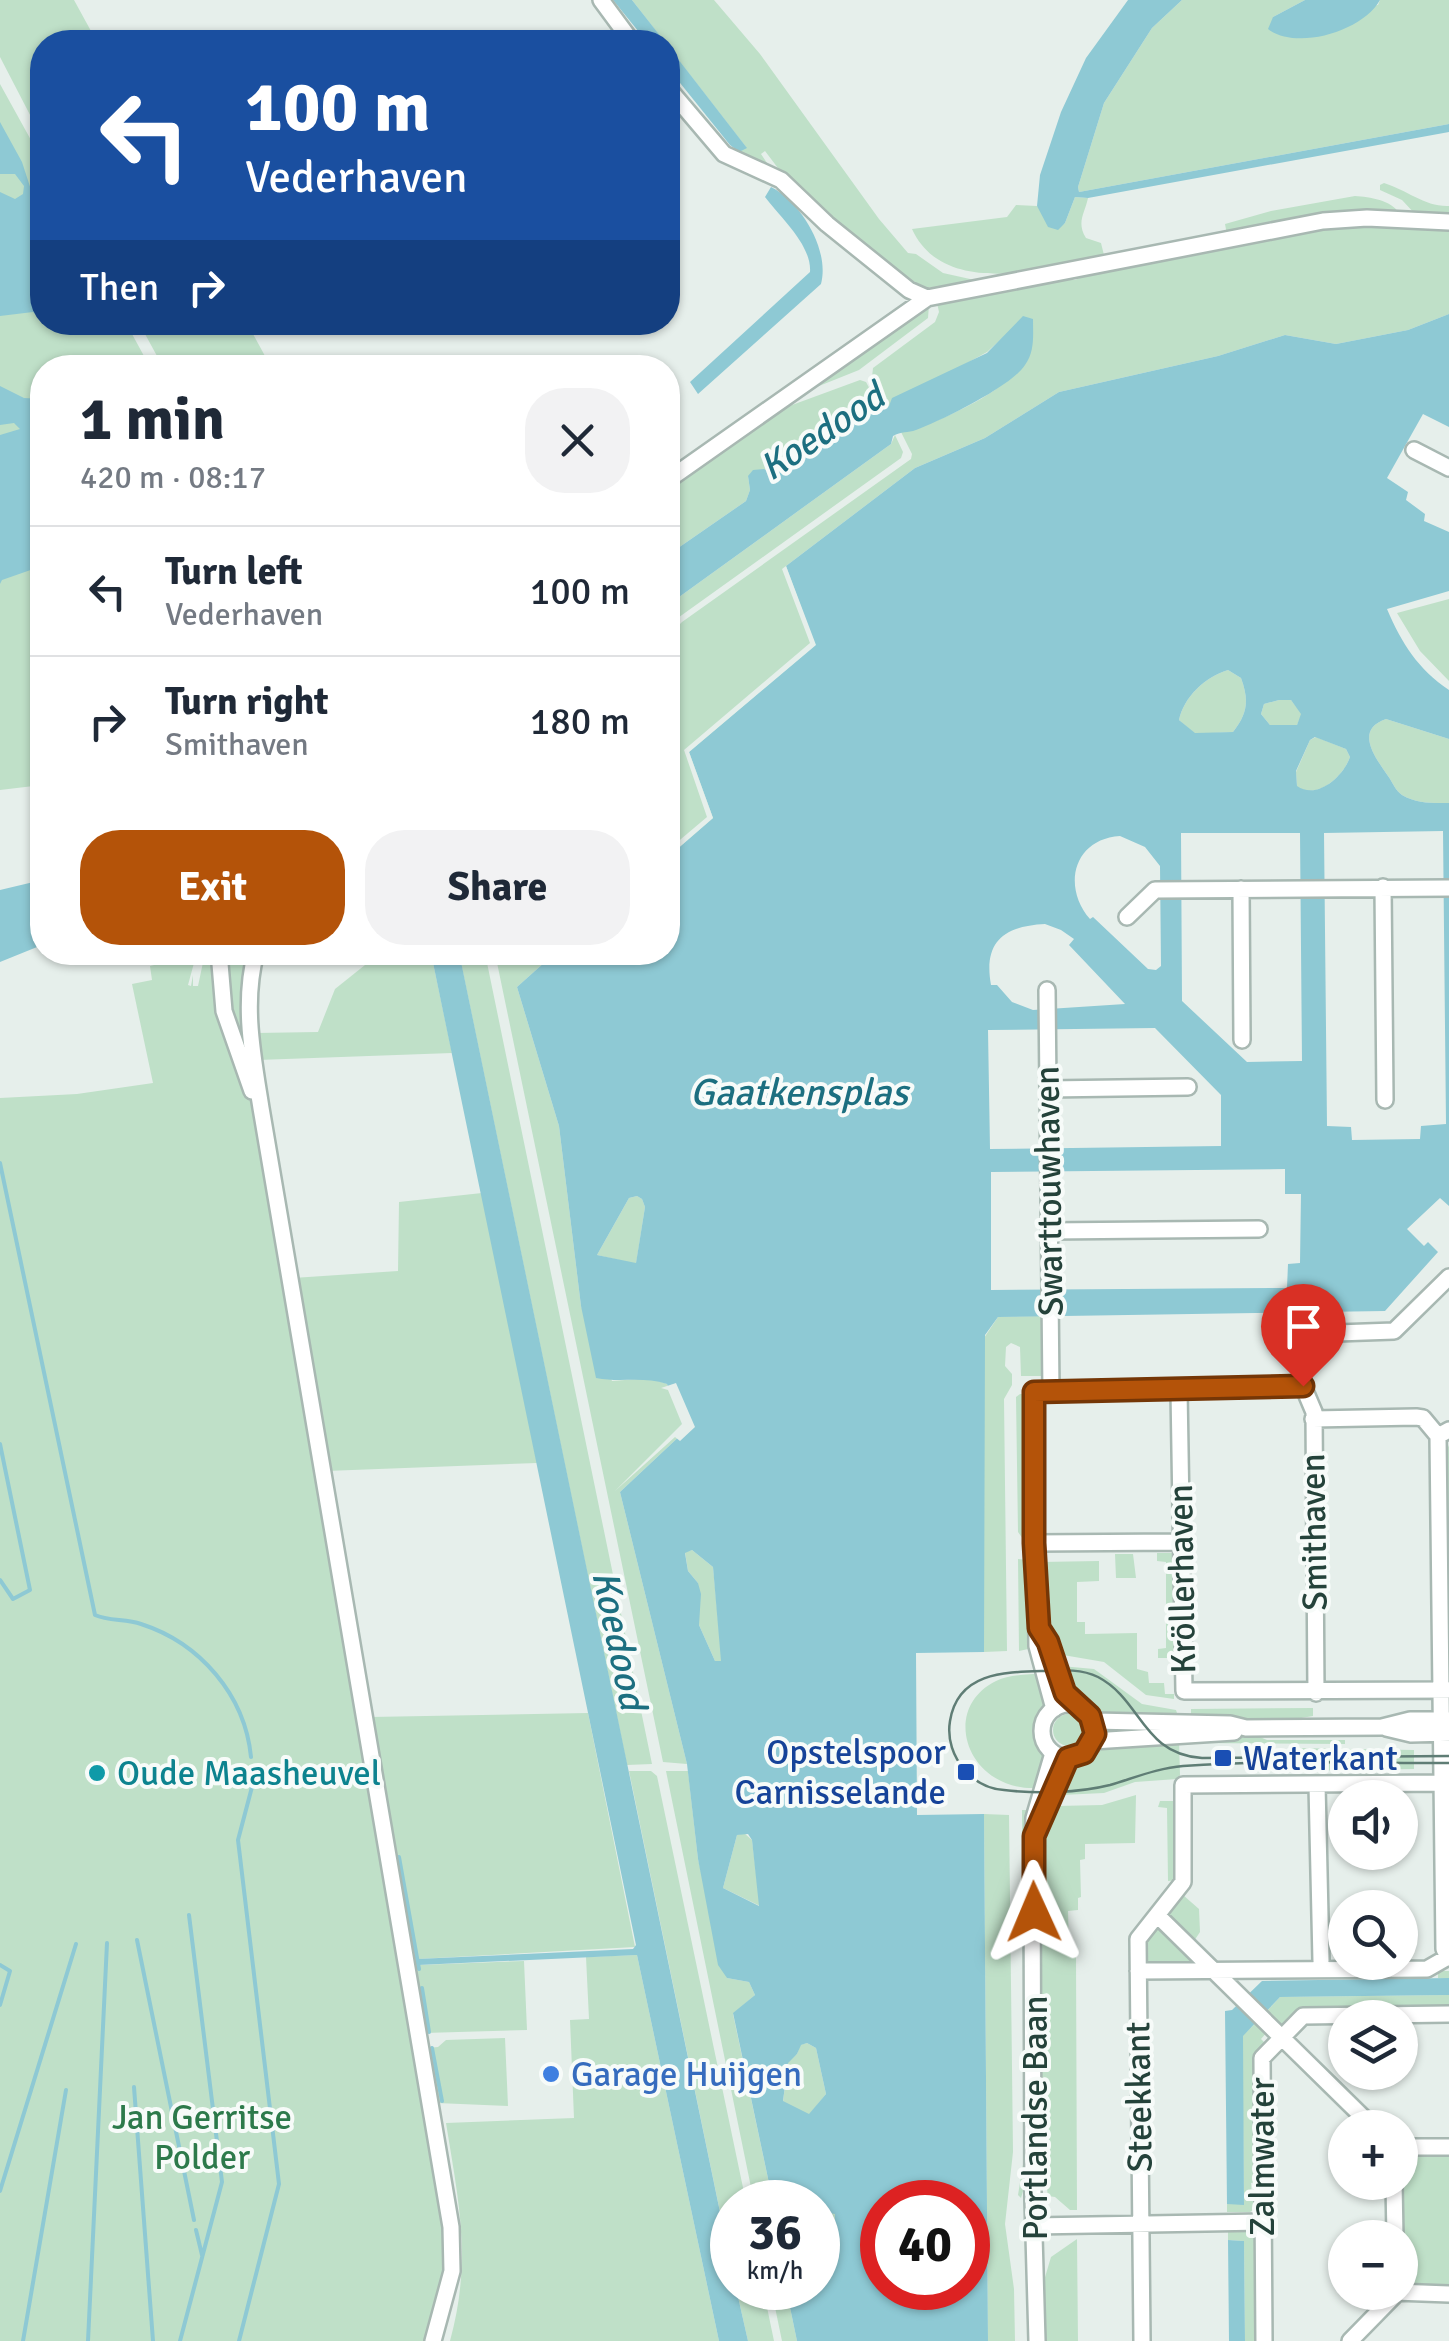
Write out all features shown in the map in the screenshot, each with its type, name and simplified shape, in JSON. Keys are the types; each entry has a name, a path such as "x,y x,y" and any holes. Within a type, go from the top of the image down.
{"street":[{"path":"601,0 623,30"},
{"path":"680,102 724,154 781,180 840,235 910,290 927,298"},
{"path":"680,472 927,298 1323,221 1367,218 1449,222"},
{"path":"1414,450 1449,468"},
{"path":"1383,887 1385,1100"},
{"path":"1128,918 1151,892 1159,890 1443,888"},
{"path":"1240,889 1242,1040"},
{"path":"220,965 224,1011 242,1067 261,1108"},
{"path":"253,965 249,1022 261,1108 451,2227 452,2271 434,2341"},
{"name":"Swarttouwhaven","path":"1047,998 1051,1392"},
{"path":"1048,1088 1188,1087"},
{"path":"1049,1231 1259,1229"},
{"path":"1054,1709 1037,1646 1034,1392 1303,1386 1301,1345 1306,1337 1394,1331 1449,1277"},
{"name":"Smithaven","path":"1303,1386 1312,1402 1313,1419 1316,1693"},
{"name":"Kröllerhaven","path":"1180,1390 1184,1691 1445,1690"},
{"path":"1313,1419 1416,1416 1443,1433 1444,1950 1449,1958"},
{"path":"1034,1543 1180,1542"},
{"path":"1039,1628 1048,1642 1065,1693 1094,1722 1093,1741 1084,1753 1061,1755 1047,1747 1043,1722 1054,1709 1074,1704"},
{"path":"1094,1722 1230,1724 1246,1728 1382,1727 1410,1720 1445,1726"},
{"path":"1093,1741 1231,1733 1246,1728"},
{"name":"Portlandse Baan","path":"1037,2341 1034,1836 1061,1755"},
{"path":"1321,1961 1317,1785 1446,1783"},
{"name":"Steekkant","path":"1142,2341 1139,1935 1183,1882 1183,1786 1317,1785"},
{"path":"1157,1915 1207,1970 1242,1998 1356,2110"},
{"name":"Steekkant","path":"1138,1970 1427,1969 1449,1958"},
{"name":"Zalmwater","path":"1264,2341 1262,2058 1302,2016 1449,2014"},
{"path":"1418,2147 1449,2147"},
{"path":"1034,2226 1263,2222"},
{"path":"1418,2294 1449,2294"},
{"path":"1350,2341 1380,2310"}],"green space":[{"path":"0,0 74,0 90,30 30,30 30,115 0,57"},
{"path":"632,0 714,0 760,54 908,253 916,254 943,273 979,281 933,288 906,282 787,180 765,151 761,154 773,172 738,159 739,152 746,147 680,62 680,30 655,30"},
{"path":"1182,0 1305,0 1273,17 1378,5 1380,0 1449,0 1449,124 1079,192 1104,103 1152,28"},
{"path":"0,84 30,138 30,335 133,335 143,355 30,355 30,786 0,790"},
{"path":"1384,183 1424,201 1449,206 1449,216 1416,215 1402,200 1380,190"},
{"path":"1355,196 1386,202 1399,213 1227,235 1225,224 1271,211"},
{"path":"1075,197 1088,198 1081,222 1083,232 1086,238 1101,243 1105,259 1026,272 972,272 947,264 927,251 912,229 1007,217 1016,205 1037,206 1060,227"},
{"path":"1342,224 1449,227 1449,314 1408,330 1336,344 1285,335 1218,356 1059,392 985,438 915,468 786,566 816,645 689,752 713,818 680,847 680,624 911,459 901,432 952,414 999,386 1022,320 987,352 888,407 872,377 873,368 935,322 937,303"},
{"path":"929,305 928,318 859,370 799,394"},
{"path":"146,335 254,335 264,355 156,355"},
{"path":"860,380 866,382 881,410 870,410 774,475 748,476 750,490 746,501 680,547 680,478 773,412"},
{"path":"895,435 903,452 901,458 680,616 680,596 891,444"},
{"path":"1449,599 1449,681 1420,651 1397,613"},
{"path":"1228,670 1241,678 1244,686 1246,706 1242,719 1233,732 1195,734 1179,720 1186,703 1204,683"},
{"path":"1291,700 1302,714 1297,725 1270,725 1261,714 1264,704"},
{"path":"1386,719 1449,739 1449,803 1413,800 1396,789 1378,761 1369,737 1376,724"},
{"path":"1316,737 1346,749 1350,757 1342,772 1328,784 1305,790 1297,787 1296,772 1310,740"},
{"name":"Jan Gerritse Polder","path":"193,965 188,985 191,986 193,975 193,986 198,986 202,965 215,965 255,1111 368,1766 343,1767 345,1775 369,1775 444,2219 446,2273 432,2341 0,2341 0,1098 77,1094 153,1083 132,984 152,980 150,966"},
{"path":"225,965 251,965 251,1077 228,1012"},
{"path":"365,965 434,965 452,1053 258,1060 255,1033 318,1032 335,989"},
{"path":"461,965 487,965 652,1764 627,1765"},
{"path":"497,965 542,965 517,987 559,1126 581,1306 612,1381 650,1378 667,1384 685,1431 620,1492 687,1764 663,1762"},
{"path":"482,1193 537,1463 326,1471 293,1278 398,1271 399,1202"},
{"path":"637,1196 645,1207 636,1264 597,1255 629,1198"},
{"path":"1042,1316 1042,1376 1021,1376 1020,1347 1011,1343 1006,1347 1005,1366 1012,1374 1012,1385 1004,1399 1007,1651 984,1652 982,1341 998,1317"},
{"path":"1028,1394 1028,1539 1018,1532 1016,1397"},
{"path":"1449,1445 1449,1680 1445,1454"},
{"path":"692,1550 713,1567 722,1661 715,1661 699,1625 698,1583 688,1571 685,1552"},
{"path":"1157,1553 1172,1553 1174,1658 1158,1658 1158,1649 1166,1648 1166,1562 1157,1561"},
{"path":"1115,1554 1133,1554 1136,1578 1116,1578"},
{"path":"1018,1559 1028,1560 1033,1648 1019,1651"},
{"path":"1099,1561 1099,1581 1077,1582 1077,1622 1085,1622 1085,1634 1137,1633 1137,1669 1148,1672 1149,1683 1164,1683 1165,1694 1174,1694 1174,1699 1146,1695 1104,1662 1063,1655 1060,1648 1055,1650 1043,1612 1040,1562"},
{"path":"1061,1666 1094,1669 1142,1704 1176,1710 1179,1719 1098,1715 1078,1699"},
{"path":"1043,1673 1047,1704 1037,1730 1044,1762 1037,1788 1013,1785 993,1776 978,1763 965,1728 969,1710 979,1694 996,1681"},
{"path":"1313,1708 1313,1716 1284,1721 1191,1719 1191,1709"},
{"path":"588,1713 635,1947 418,1959 419,1965 524,1961 527,2030 424,2033 370,1717"},
{"path":"1069,1714 1081,1718 1085,1730 1081,1742 1069,1746 1057,1742 1053,1730 1057,1718"},
{"path":"1255,1735 1267,1740 1345,1740 1345,1744 1191,1743"},
{"path":"1179,1740 1177,1779 1135,1782 1104,1793 1061,1795 1074,1762 1095,1752 1100,1745"},
{"path":"1294,1748 1414,1750 1414,1769 1294,1771"},
{"path":"629,1771 651,1771 657,1776 741,2180 713,2180"},
{"path":"666,1771 688,1771 698,1859 727,1978 749,1982 755,1995 733,2014 768,2180 750,2180"},
{"path":"1136,1795 1135,1843 1085,1844 1085,1859 1080,1860 1078,1910 1068,1911 1069,1949 1076,1950 1077,2210 1070,2210 1048,2196 1041,2149 1041,1837 1051,1811 1055,1812 1057,1806 1102,1805"},
{"path":"1160,1801 1178,1801 1179,1880 1168,1881 1167,1808 1158,1807"},
{"path":"1022,1810 1029,1810 1028,2174 1021,2198 1018,2195 1024,2158"},
{"path":"984,1814 1009,1815 1013,2152 1005,2224 1014,2289 1015,2341 988,2341 990,2180 987,2180"},
{"path":"744,1833 752,1840 760,1906 723,1888 737,1835"},
{"path":"1183,1895 1199,1909 1200,1932 1188,1950 1194,1963 1145,1963 1144,1937"},
{"path":"637,1955 719,2341 450,2341 462,2258 459,2206 446,2123 574,2118 570,2020 589,2019 586,1957"},
{"path":"1438,1971 1449,1971 1449,1979 1438,1978"},
{"path":"1449,1979 1449,2009 1418,2009 1418,2000 1328,2000 1328,2011 1308,2011 1283,2029 1265,2013 1280,1997 1448,1995"},
{"path":"1258,2021 1268,2031 1261,2039 1267,2045 1257,2182 1251,2183 1258,2207 1250,2212 1227,2212 1227,2204 1244,2204 1242,2036"},
{"path":"505,2038 508,2106 437,2103 427,2048 438,2047 446,2040"},
{"path":"807,2043 816,2048 826,2094 809,2115 783,2102 788,2062 800,2045"},
{"path":"1449,2154 1449,2286 1418,2287 1418,2220 1402,2220 1402,2200 1418,2200 1418,2155"},
{"path":"1228,2232 1250,2232 1258,2237 1259,2341 1245,2341 1244,2241 1228,2240"},
{"path":"1077,2239 1078,2341 1044,2341 1043,2284 1051,2257"},
{"path":"741,2310 768,2310 774,2341 748,2341"},
{"path":"776,2310 791,2310 797,2341 782,2341"}],"water":[{"path":"613,0 632,0 656,30 637,30"},
{"path":"1128,0 1182,0 1152,28 1104,103 1079,192 1449,124 1449,132 1088,198 1075,197 1065,223 1058,230 1048,227 1037,206 1040,175 1061,112 1086,58"},
{"path":"1305,0 1380,0 1359,21 1328,34 1295,38 1268,29 1273,17"},
{"path":"680,61 747,148 739,152 680,83"},
{"path":"0,122 22,162 30,187 30,312 0,316 0,192 15,199 23,194 24,186 15,174 0,174"},
{"path":"771,187 793,204 811,228 821,257 821,284 698,394 690,382 810,272 801,242 765,197"},
{"name":"Gaatkensplas","path":"1449,314 1449,427 1423,414 1387,478 1408,492 1406,500 1425,514 1424,521 1449,532 1449,591 1387,609 1412,655 1449,690 1449,739 1386,719 1376,724 1369,737 1373,753 1400,793 1419,801 1449,803 1449,1206 1440,1198 1407,1229 1424,1246 1428,1242 1438,1252 1385,1311 998,1317 985,1335 984,1652 916,1653 917,1815 984,1814 987,2180 860,2180 860,2310 988,2310 988,2341 797,2341 791,2310 840,2310 840,2180 768,2180 733,2013 755,1995 749,1982 727,1978 718,1965 698,1859 687,1764 620,1492 685,1431 667,1384 596,1378 581,1306 559,1126 517,987 542,965 680,965 680,847 713,818 689,752 815,645 786,566 915,468 985,438 1059,392 1218,356 1285,335 1336,344 1408,330","holes":["1228,670 1241,678 1246,706 1233,732 1195,733 1179,720 1191,696 1211,678","1291,700 1301,714 1297,725 1270,725 1261,714 1264,704","1315,737 1346,749 1350,757 1335,779 1321,788 1305,790 1297,786 1296,771","1443,831 1446,1124 1421,1126 1420,1139 1352,1140 1351,1127 1327,1126 1324,833","1181,833 1300,833 1302,1061 1247,1062 1182,1001","1120,836 1145,847 1160,866 1161,966 1156,970 1148,969 1093,917 1090,919 1081,906 1076,893 1077,867 1082,855 1104,839","1045,924 1074,939 1069,945 1125,1004 1033,1010 1012,1002 997,985 991,985 990,957 1000,939 1019,928","1155,1028 1221,1095 1221,1146 990,1149 988,1030","1285,1169 1285,1194 1301,1194 1300,1263 1288,1264 1287,1288 991,1290 991,1172","637,1196 645,1207 636,1263 597,1255 629,1198","692,1550 713,1567 721,1661 715,1661 699,1625 701,1594 688,1571 685,1553","748,1834 752,1840 759,1906 723,1888 737,1835","807,2043 816,2048 826,2094 809,2114 783,2101 788,2063"]},
{"path":"1023,316 1033,319 1030,354 1018,373 958,411 893,436 891,444 680,596 680,547 746,501 750,490 748,476 753,470 764,469 774,475 870,410 880,411 889,406 892,398 987,353"},
{"path":"0,386 30,398 30,570 0,584 0,435 20,429 14,423 0,425"},
{"path":"30,883 30,950 0,962 0,890"},
{"path":"433,965 462,965 713,2180 710,2180 710,2299 637,1955 418,1965 417,1959 633,1949 636,1945"},
{"path":"1449,1978 1449,1995 1280,1997 1243,2036 1244,2205 1227,2204 1225,2011 1232,2010 1262,1981"},
{"path":"1228,2240 1244,2241 1245,2341 1229,2341"},
{"path":"712,2310 741,2310 748,2341 719,2341"}],"pier":[{"path":"786,566 816,645 689,752 713,818 680,847 680,840 707,817 684,750 810,643 782,569"},
{"path":"676,1383 695,1427 680,1441 675,1437 615,1491 682,1424 668,1390 661,1388"}],"waterway":[{"path":"0,1163 95,1615 135,1622 162,1633 200,1658 216,1674 240,1713 251,1757"},
{"path":"0,1444 30,1590 13,1599 0,1580"},
{"path":"239,2341 279,2184 238,1840 252,1787"},
{"path":"399,1857 419,1969"},
{"path":"180,2341 222,2182 189,1915"},
{"path":"137,1940 194,2220"},
{"path":"88,2341 107,1943"},
{"path":"0,2191 76,1944"},
{"path":"0,1965 10,1971 0,2005"},
{"path":"422,1988 429,2032"},
{"path":"432,2048 442,2101"},
{"path":"134,2087 153,2341"},
{"path":"23,2341 66,2090"},
{"path":"196,2230 202,2255"}],"tram line":[{"path":"1449,1756 1202,1758 1182,1754 1154,1737 1113,1687 1092,1674 1073,1671 1001,1674 974,1683 955,1705 949,1728 954,1754 969,1774 988,1786 1017,1791 1085,1790 1183,1766 1449,1763"}],"place":[{"name":"Waterkant","path":"1223,1758"},
{"name":"Opstelspoor Carnisselande","path":"966,1772"},
{"name":"Oude Maasheuvel","path":"97,1773"},
{"name":"Garage Huijgen","path":"551,2074"}],"route":[{"path":"1034,1912 1034,1836 1068,1758 1090,1748 1095,1734 1090,1716 1065,1693 1048,1642 1039,1628 1034,1543 1034,1392 1303,1386"}],"water label":[{"name":"Koedood","path":"822,432"},
{"name":"Koedood","path":"619,1640"}]}
